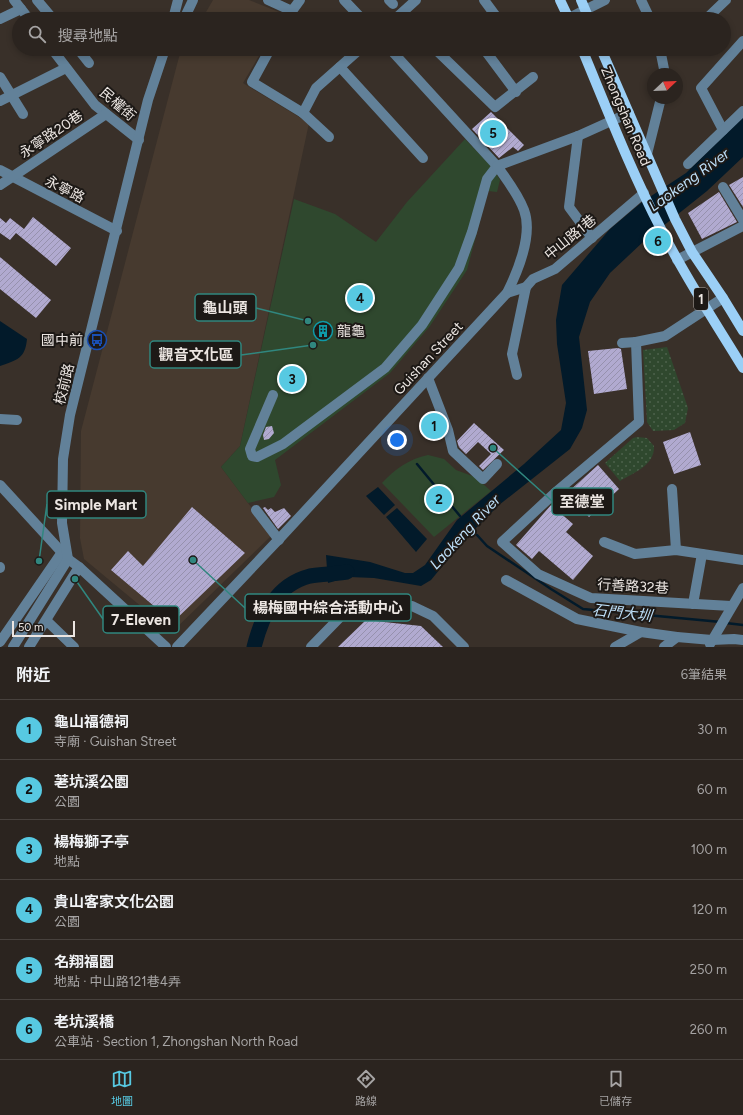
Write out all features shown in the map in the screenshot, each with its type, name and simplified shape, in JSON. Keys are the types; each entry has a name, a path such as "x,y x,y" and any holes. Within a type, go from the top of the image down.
{"main road":[{"path":"560,0 566,12"},
{"path":"581,0 586,12"},
{"name":"Zhongshan Road","path":"585,56 611,121 645,194"},
{"name":"Zhongshan Road","path":"604,56 674,219 692,252"},
{"name":"1","path":"645,194 677,260 743,368"},
{"name":"1","path":"692,252 743,331"}],"street":[{"path":"14,0 23,12"},
{"path":"37,0 47,12"},
{"path":"175,12 178,0"},
{"path":"187,12 192,0"},
{"path":"268,0 285,12"},
{"path":"291,12 300,0"},
{"path":"344,0 355,12"},
{"path":"405,12 416,0"},
{"path":"484,0 493,12"},
{"path":"590,12 605,0"},
{"path":"641,0 647,12"},
{"path":"713,12 726,0"},
{"path":"15,12 21,9"},
{"path":"0,19 12,13"},
{"path":"731,48 743,41"},
{"name":"民權街","path":"57,56 95,105 139,140"},
{"path":"84,56 89,63"},
{"name":"校前路","path":"65,556 62,523 63,459 70,415 117,231 148,100 163,56"},
{"path":"266,56 252,82 303,113 329,137"},
{"path":"303,113 316,88 352,56"},
{"name":"Guishan Street","path":"177,647 279,540 507,293 516,275 526,235 525,212 516,193 497,166 396,56"},
{"path":"442,56 495,107 516,92 533,77"},
{"path":"489,56 516,92"},
{"path":"661,56 664,68"},
{"path":"723,56 701,88 723,130"},
{"path":"340,66 423,158"},
{"path":"0,101 66,68"},
{"path":"0,77 23,114"},
{"path":"647,154 660,104"},
{"path":"688,164 743,111"},
{"name":"永寧路20巷","path":"0,185 106,114"},
{"path":"273,395 250,449 252,456 261,456 283,444 385,368 422,325 459,268 472,232 487,180 497,166 578,136 629,114"},
{"path":"578,136 569,207 592,238"},
{"name":"永寧路","path":"0,170 117,231"},
{"path":"723,187 743,220"},
{"name":"中山路1巷","path":"507,293 526,287 533,279 555,269 645,194"},
{"path":"677,260 743,226"},
{"path":"516,375 512,354 526,287"},
{"path":"622,343 636,342 665,336 723,298"},
{"name":"行善路32巷","path":"636,342 639,422 557,491 502,542 538,574 591,598 731,606"},
{"path":"428,378 448,430 453,451 483,479 497,464"},
{"path":"0,419 16,420"},
{"path":"0,485 65,556 166,647"},
{"path":"672,490 676,550"},
{"path":"256,510 279,540"},
{"path":"604,542 635,554 676,550 743,560"},
{"path":"693,604 702,554"},
{"path":"2,635 65,556"},
{"path":"13,647 65,556"},
{"path":"29,647 47,621 79,567"},
{"path":"506,580 577,619 710,644 734,638 743,640"},
{"path":"710,644 720,629 731,606 743,588"},
{"path":"311,647 351,606 359,601 412,606 433,616 464,647"},
{"path":"47,621 74,647"},
{"path":"615,647 641,632"},
{"path":"664,647 677,637"}],"shaded area":[{"path":"213,0 249,0 279,12 206,12"},
{"path":"259,56 243,83 309,123 240,446 221,467 272,535 172,632 84,559 80,538 81,431 179,57"}],"green space":[{"path":"465,139 492,167 500,180 497,192 488,191 467,270 430,326 390,373 275,460 281,485 274,497 248,503 221,467 240,446 294,199 335,214 376,242 407,202"},
{"path":"667,347 688,408 685,423 674,430 653,431 647,422 643,350"},
{"path":"633,438 647,438 654,446 653,453 648,463 638,471 620,481 605,463"},
{"path":"428,455 444,459 456,470 475,477 491,491 434,537 382,483 403,465"}],"water":[{"path":"743,117 743,157 707,191 643,242 610,273 590,302 579,337 587,410 582,428 570,449 499,505 464,540 431,580 421,586 374,578 349,577 328,583 326,555 370,562 405,573 413,573 425,565 457,520 524,464 561,430 566,403 557,344 556,320 562,285 610,229 642,202 686,173"},
{"path":"0,321 27,339 24,351 19,358 0,366"},
{"path":"378,487 395,505 384,515 366,496"},
{"path":"397,508 427,539 416,552 386,517"}],"building":[{"path":"491,112 524,145 518,151 513,147 499,158 472,129"},
{"path":"743,177 743,207 729,185"},
{"path":"719,192 737,222 702,239 688,213"},
{"path":"33,217 71,248 56,266 16,233 10,240 0,233 0,218 6,223 10,218 24,229"},
{"path":"0,257 51,300 36,318 0,289"},
{"path":"621,349 627,389 594,394 588,351"},
{"path":"437,419 440,428 429,434 425,425"},
{"path":"474,423 504,450 483,470 479,466 491,454 478,442 466,454 459,447 457,441"},
{"path":"272,426 274,433 269,439 264,440 263,435 266,427"},
{"path":"690,432 701,465 674,474 663,442"},
{"path":"598,465 619,489 589,517 567,493"},
{"path":"551,505 573,524 566,532 593,556 573,580 539,551 532,559 516,545"},
{"path":"192,507 245,553 173,622 111,570 128,551 143,566"},
{"path":"265,507 268,510 271,508 275,512 284,508 291,516 278,529 263,508"},
{"path":"366,620 421,626 443,647 338,647"}],"waterway":[{"name":"石門大圳","path":"417,464 460,516"},
{"name":"石門大圳","path":"477,535 487,546 583,609 721,622"},
{"name":"Laokeng River","path":"254,647 266,613 279,594 298,580 310,576 347,572"},
{"name":"石門大圳","path":"726,623 743,625"}],"place":[{"name":"名翔福園","path":"493,133"},
{"name":"老坑溪橋","path":"658,241"},
{"name":"貴山客家文化公園","path":"360,298"},
{"name":"龜山頭","path":"308,321"},
{"name":"龍龜","path":"323,331"},
{"name":"國中前","path":"97,340"},
{"name":"觀音文化區","path":"313,345"},
{"name":"楊梅獅子亭","path":"292,379"},
{"name":"龜山福德祠","path":"434,426"},
{"name":"至德堂","path":"493,448"},
{"name":"荖坑溪公園","path":"439,499"},
{"name":"楊梅國中綜合活動中心","path":"193,560"},
{"name":"Simple Mart","path":"39,561"},
{"name":"7-Eleven","path":"75,579"}]}
